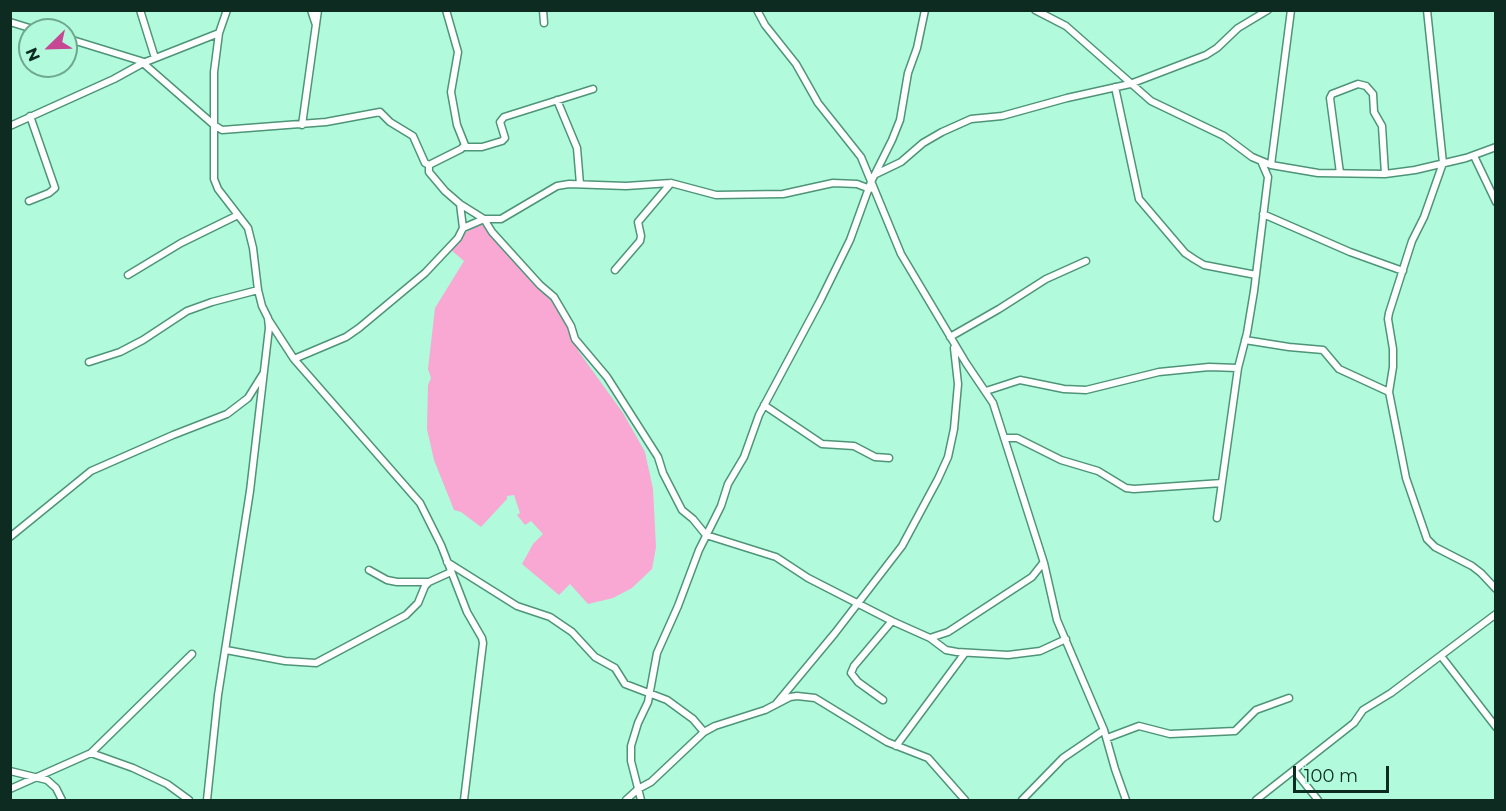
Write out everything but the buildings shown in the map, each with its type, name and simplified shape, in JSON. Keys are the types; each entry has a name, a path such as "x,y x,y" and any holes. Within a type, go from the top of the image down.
{"street":[{"path":"140,10 155,58"},
{"path":"227,10 219,32 214,72 215,184 250,235 262,306 294,359 416,497 441,545 466,612 483,643 464,801"},
{"path":"311,10 317,29"},
{"path":"302,125 318,10"},
{"path":"446,10 458,52 451,92 464,147"},
{"path":"543,10 544,23"},
{"path":"757,10 765,25 796,64 818,103 861,157 871,186 901,254 993,404 1044,563 1057,620 1104,730 1126,801"},
{"path":"640,801 631,761 631,746 648,702 657,652 706,535 718,513 728,484 744,457 764,405 820,301 854,231 900,120 908,73 925,10"},
{"path":"1035,10 1065,26 1150,101 1224,136 1261,161 1274,166 1318,173 1384,174 1414,170 1474,156 1496,147"},
{"path":"876,174 902,162 923,143 971,119 1002,116 1130,84 1212,52 1238,28 1268,10"},
{"path":"1217,518 1238,368 1256,275 1268,177 1274,166 1291,10"},
{"path":"1427,10 1443,163 1424,217 1412,241 1388,319 1393,349 1389,392 1406,478 1427,539 1435,547 1472,566 1496,589"},
{"path":"10,126 143,63 219,32"},
{"path":"143,63 219,32"},
{"path":"78,42 143,63 222,130 302,125 380,111 390,122 413,136 425,163 429,165"},
{"path":"1340,173 1330,98 1332,94 1358,84 1366,86 1373,94 1374,112 1382,126 1384,174"},
{"path":"1115,87 1139,198 1185,253 1194,259 1204,265 1256,275"},
{"path":"429,165 464,147 482,147 502,141 505,138 500,122 502,119 593,89"},
{"path":"557,100 577,148 580,184"},
{"path":"29,201 55,188 30,116"},
{"path":"1474,156 1496,202"},
{"path":"1261,161 1268,177"},
{"path":"429,165 429,172 435,180 460,204 484,219 492,232 540,285 554,297 571,326 575,339 606,377 658,457 663,473 682,510 706,535 776,557 808,578 930,638 946,650 1000,655 1040,651 1066,639"},
{"path":"463,228 484,219 501,219 558,186 580,184 626,186 671,183 716,195 783,194 833,183 871,186"},
{"path":"615,270 640,241 638,222 671,183"},
{"path":"294,359 346,337 425,273 458,238 463,228 460,204"},
{"path":"1263,214 1350,252 1403,271"},
{"path":"128,275 181,243 238,215"},
{"path":"952,339 1046,279 1086,261"},
{"path":"89,362 120,352 187,311 258,290"},
{"path":"207,801 218,695 250,491 265,371 268,318"},
{"path":"776,704 902,546 948,457 957,402 957,363 952,339"},
{"path":"1245,340 1323,350 1339,369 1389,392"},
{"path":"986,392 1020,380 1064,389 1086,390 1159,372 1209,367 1238,368"},
{"path":"10,537 91,471 227,414 248,398 265,371"},
{"path":"764,405 822,444 854,446 875,457 889,458"},
{"path":"1004,438 1017,438 1061,460 1098,471 1126,488 1222,483"},
{"path":"447,562 517,606 550,616 572,632 595,657 615,668 625,684 650,692 675,705 704,732"},
{"path":"930,638 948,632 1032,578 1044,563"},
{"path":"369,570 387,580 397,582 429,582"},
{"path":"226,650 285,661 316,663 406,615 418,603 429,582 451,572"},
{"path":"1256,801 1354,723 1361,712 1391,693 1496,614"},
{"path":"883,700 858,682 851,673 854,666 892,621"},
{"path":"896,746 965,653"},
{"path":"10,789 91,753 192,654"},
{"path":"1441,656 1496,726"},
{"path":"626,801 638,789 651,782 704,732 715,726 765,710 790,697 815,698 896,746 928,758 965,801"},
{"path":"1107,738 1139,726 1170,734 1235,730 1256,710 1289,698"},
{"path":"1022,801 1063,758 1104,730"},
{"path":"91,753 133,768 167,784 182,793 189,801"},
{"path":"1294,770 1318,801"},
{"path":"10,771 47,780 56,788 62,801"}],"shaded area":[{"path":"483,222 528,265 563,316 579,352 623,413 645,452 653,489 656,547 652,569 632,588 613,598 588,604 570,584 559,595 522,564 533,544 543,534 531,521 525,525 517,515 520,513 514,495 507,496 507,499 481,527 461,512 454,510 434,460 427,429 428,385 431,378 428,369 435,308 464,261 451,250 463,234"}]}
